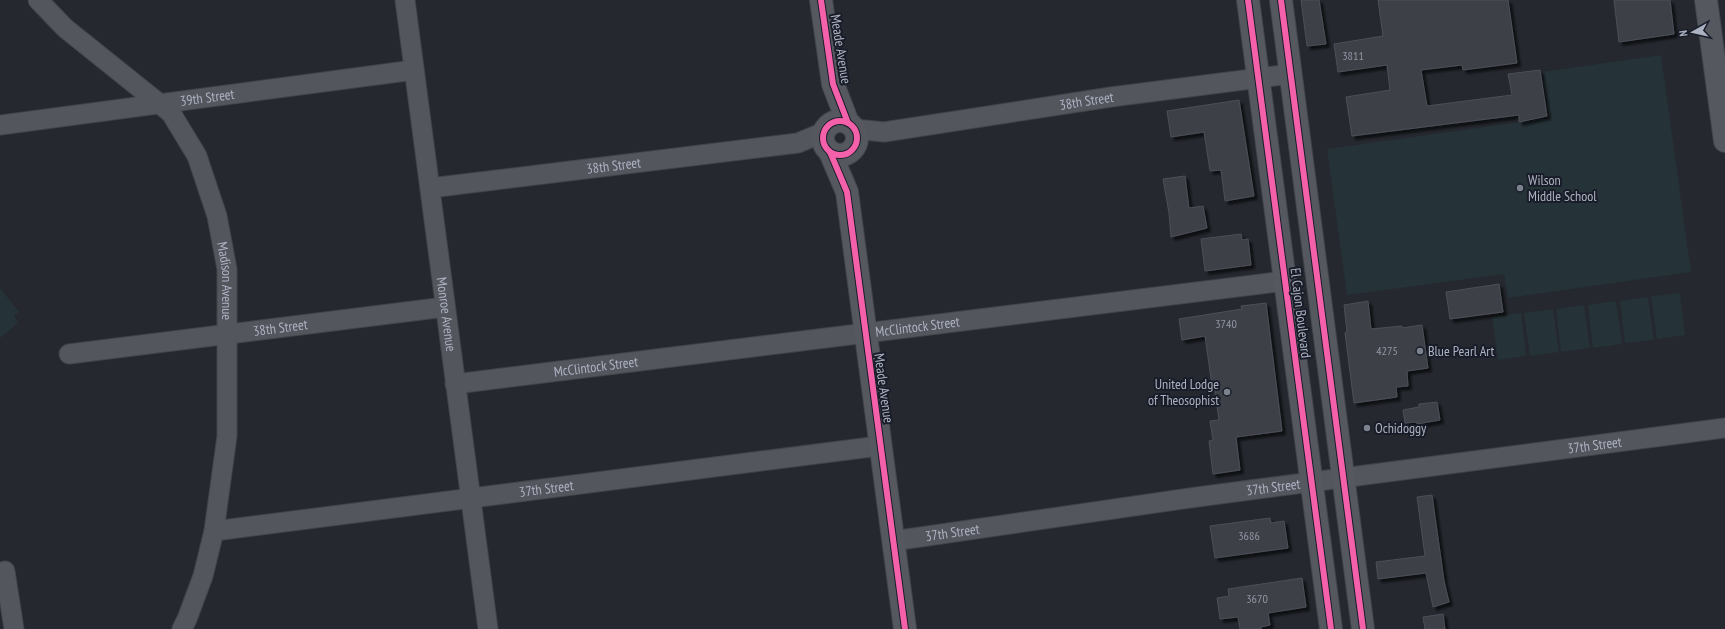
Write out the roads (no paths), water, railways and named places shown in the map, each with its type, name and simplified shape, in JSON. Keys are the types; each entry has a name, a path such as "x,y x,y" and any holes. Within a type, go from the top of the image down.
{"main road":[{"name":"Meade Avenue","path":"821,0 905,629"},
{"name":"El Cajon Boulevard","path":"1248,0 1331,629"},
{"name":"El Cajon Boulevard","path":"1281,0 1363,629"},
{"path":"1706,0 1722,89 1725,141"}],"street":[{"name":"Madison Avenue","path":"38,0 65,28 92,51 171,113 197,156 217,216 227,269 227,436 214,531 203,576 182,629"},
{"name":"Monroe Avenue","path":"405,0 444,307 488,629"},
{"name":"39th Street","path":"0,125 414,70"},
{"name":"38th Street","path":"430,188 840,138 1111,97 1290,74"},
{"name":"McClintock Street","path":"455,384 1285,281"},
{"name":"38th Street","path":"70,354 444,307"},
{"name":"37th Street","path":"893,540 1197,497 1725,428"},
{"name":"37th Street","path":"214,531 880,446"},
{"path":"5,571 14,629"}],"place":[{"name":"Wilson Middle School","path":"1520,188"},
{"name":"Blue Pearl Art","path":"1420,351"},
{"name":"United Lodge of Theosophist","path":"1227,392"},
{"name":"Ochidoggy","path":"1367,428"}]}
